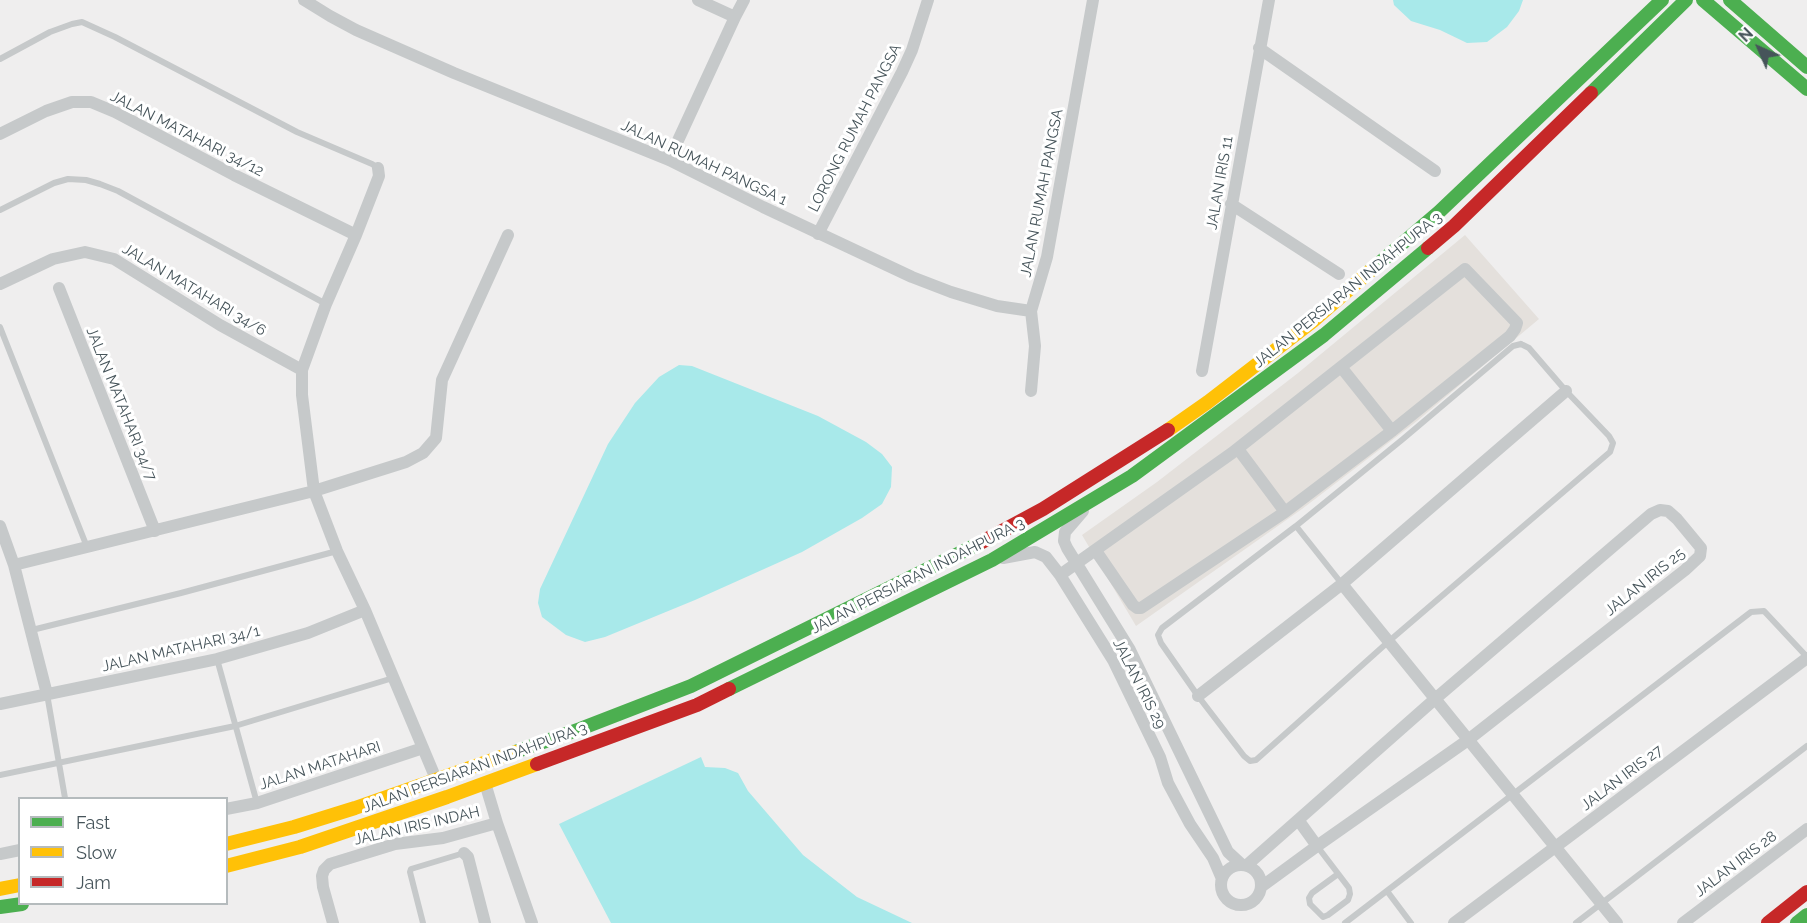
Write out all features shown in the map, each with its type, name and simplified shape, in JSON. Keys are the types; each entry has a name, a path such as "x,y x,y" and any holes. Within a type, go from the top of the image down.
{"main road":[{"name":"JALAN PERSIARAN INDAHPURA 3","path":"228,844 294,827 436,779 580,729 691,686 981,543 1043,509 1122,460 1208,402 1350,291 1439,212 1662,0"},
{"name":"JALAN PERSIARAN INDAHPURA 3","path":"228,865 300,847 485,783 697,705 992,560 1089,503 1132,476 1282,367 1405,268 1454,226 1686,0"},
{"path":"1703,0 1807,88"},
{"path":"1730,0 1807,67"},
{"path":"0,889 18,885"},
{"path":"1768,923 1807,892"},
{"path":"0,907 18,904"},
{"path":"1797,923 1807,915"}],"street":[{"name":"JALAN RUMAH PANGSA 1","path":"304,0 356,30 444,69 669,160 818,234 912,277 997,306 1031,311"},
{"path":"698,0 735,17"},
{"path":"669,160 744,0"},
{"name":"LORONG RUMAH PANGSA","path":"818,234 902,72 912,50 928,0"},
{"name":"JALAN RUMAH PANGSA","path":"1031,391 1035,346 1031,311 1047,257 1093,0"},
{"name":"JALAN IRIS 11","path":"1202,371 1269,0"},
{"path":"1259,48 1435,171"},
{"name":"JALAN MATAHARI 34/12","path":"0,134 72,102 91,102 115,112 234,175 356,235"},
{"path":"378,168 379,176 326,304 302,370 302,395 314,491 337,551 365,610 436,779"},
{"path":"1231,204 1339,274"},
{"path":"14,565 314,491 406,462 423,453 436,438 442,380 508,235"},
{"name":"JALAN MATAHARI 34/6","path":"0,284 53,259 86,252 114,259 220,325 302,370"},
{"path":"1060,575 1238,449 1465,269 1517,323 1510,336 1392,431 1285,512 1141,608 1133,605 1096,551"},
{"name":"JALAN MATAHARI 34/7","path":"59,288 155,531"},
{"path":"1341,367 1392,431"},
{"path":"1198,696 1342,584 1566,391"},
{"path":"1238,449 1285,512"},
{"name":"JALAN IRIS 29","path":"1089,503 1065,532 1064,541 1130,650 1228,852 1244,865"},
{"name":"JALAN IRIS 25","path":"1244,865 1299,821 1435,699 1651,514 1660,510 1668,511 1696,541 1701,548 1701,556 1685,570 1468,740 1262,887"},
{"path":"0,526 14,565 47,694"},
{"name":"JALAN IRIS 29","path":"992,560 1035,552 1046,557 1060,575 1113,660 1160,757 1168,783 1190,824 1213,858 1222,879"},
{"path":"1342,584 1617,923"},
{"name":"JALAN MATAHARI 34/1","path":"0,704 217,659 308,633 365,610"},
{"name":"JALAN IRIS 27","path":"1454,923 1807,658"},
{"name":"JALAN MATAHARI","path":"228,810 257,803 423,748"},
{"name":"JALAN IRIS INDAH","path":"333,923 322,876 330,864 395,844 443,838 497,823 485,783"},
{"path":"1299,821 1317,846"},
{"path":"497,823 532,923"},
{"name":"JALAN IRIS 28","path":"1683,923 1807,830"},
{"path":"0,854 18,850"},
{"path":"464,853 468,857 485,923"},
{"path":"1244,865 1257,872 1262,887 1249,903 1236,904 1222,892 1222,879 1232,867 1244,865"}],"lane":[{"path":"0,59 50,32 82,22 297,132 378,168"},
{"path":"0,210 68,178 100,184 118,191 326,304"},
{"path":"0,327 87,547"},
{"path":"1521,344 1529,348 1613,443 1610,452 1256,760 1250,761 1198,696 1161,643 1158,635 1162,628 1296,526 1513,346 1521,344"},
{"path":"1296,526 1342,584"},
{"path":"32,630 337,551"},
{"path":"1345,923 1751,612 1764,611 1807,658"},
{"path":"217,659 257,803"},
{"path":"0,775 235,726 394,677"},
{"path":"47,694 65,797"},
{"path":"1576,923 1807,746"},
{"path":"1317,846 1338,873 1349,888 1350,894 1348,900 1323,917 1310,904 1309,898 1311,893 1338,873"},
{"path":"423,923 411,869 464,853"},
{"path":"1387,891 1411,923"}],"shaded area":[{"path":"1465,235 1539,319 1417,421 1302,509 1136,626 1082,535 1157,482 1298,373"}],"water":[{"path":"1393,0 1523,0 1519,11 1507,27 1487,42 1467,43 1440,30 1411,21 1394,5"},
{"path":"679,365 692,366 818,416 866,442 882,454 892,467 891,487 882,504 802,552 605,637 585,642 566,635 542,617 538,603 540,589 608,444 635,403 659,377"},
{"path":"701,757 705,767 725,768 738,773 748,791 803,855 857,897 912,923 611,923 559,824"}],"traffic: fast":[{"path":"1370,271 1439,212 1662,0"},
{"path":"1591,93 1686,0"},
{"path":"1703,0 1807,89"},
{"path":"1730,0 1807,67"},
{"path":"729,689 992,560 1132,476 1324,335 1428,248"},
{"path":"515,752 691,686 980,543"},
{"path":"0,907 18,905"},
{"path":"1797,923 1807,915"}],"traffic: slow":[{"path":"1168,430 1313,321 1370,271"},
{"path":"228,844 294,827 355,808 515,752"},
{"path":"228,865 300,847 537,764"},
{"path":"0,889 18,885"}],"traffic: jam":[{"path":"1428,248 1454,226 1591,93"},
{"path":"980,543 1043,509 1168,430"},
{"path":"537,764 697,705 729,689"},
{"path":"1768,923 1807,892"}]}
